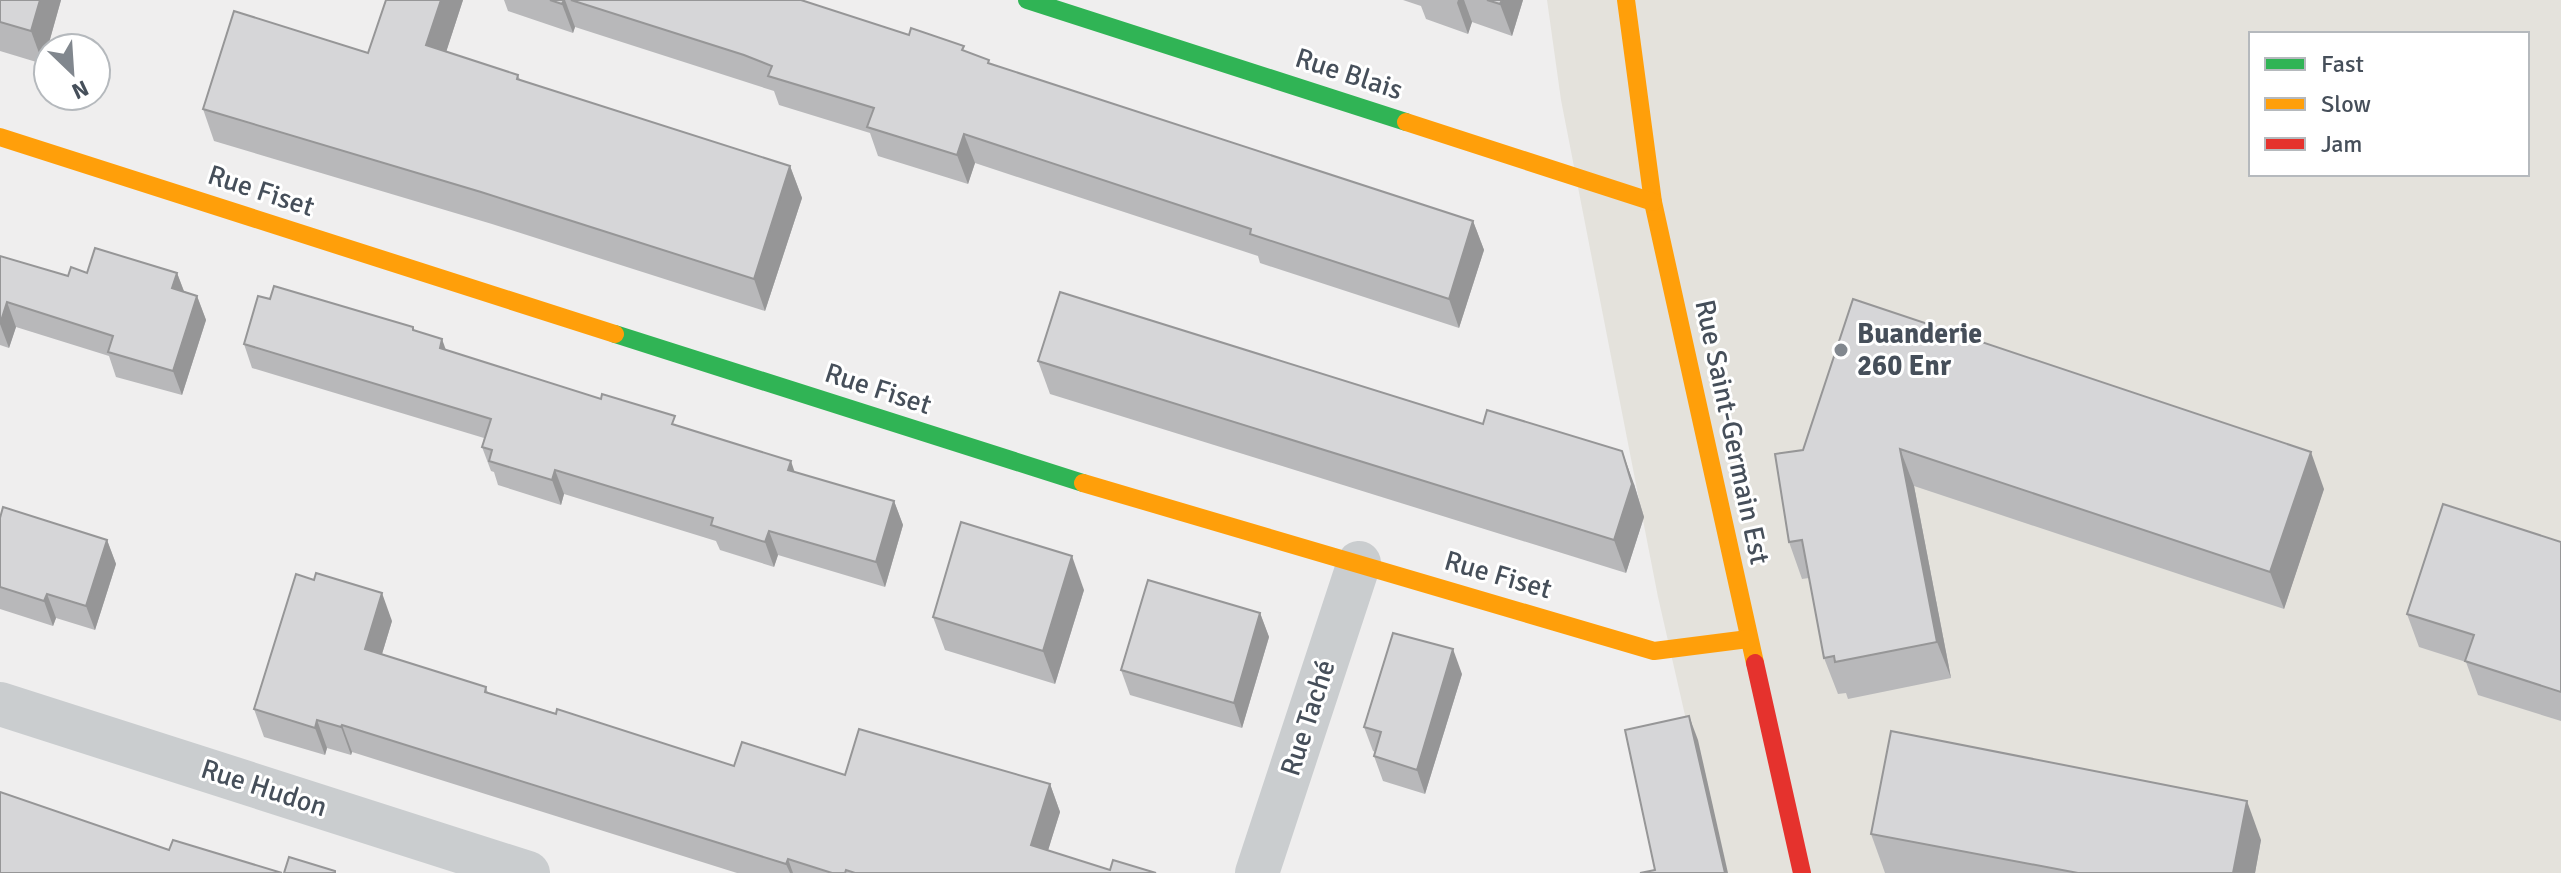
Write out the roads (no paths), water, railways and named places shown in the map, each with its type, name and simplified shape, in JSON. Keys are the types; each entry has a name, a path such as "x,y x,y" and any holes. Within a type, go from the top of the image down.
{"street":[{"name":"Rue Blais","path":"1027,0 1653,202"},
{"name":"Rue Saint-Germain Est","path":"1626,0 1653,202 1802,873"},
{"name":"Rue Fiset","path":"0,137 1039,470 1654,651 1748,639"},
{"name":"Rue Taché","path":"1257,873 1359,563"},
{"name":"Rue Hudon","path":"0,704 528,873"}],"place":[{"name":"Buanderie 260 Enr","path":"1841,350"}]}
